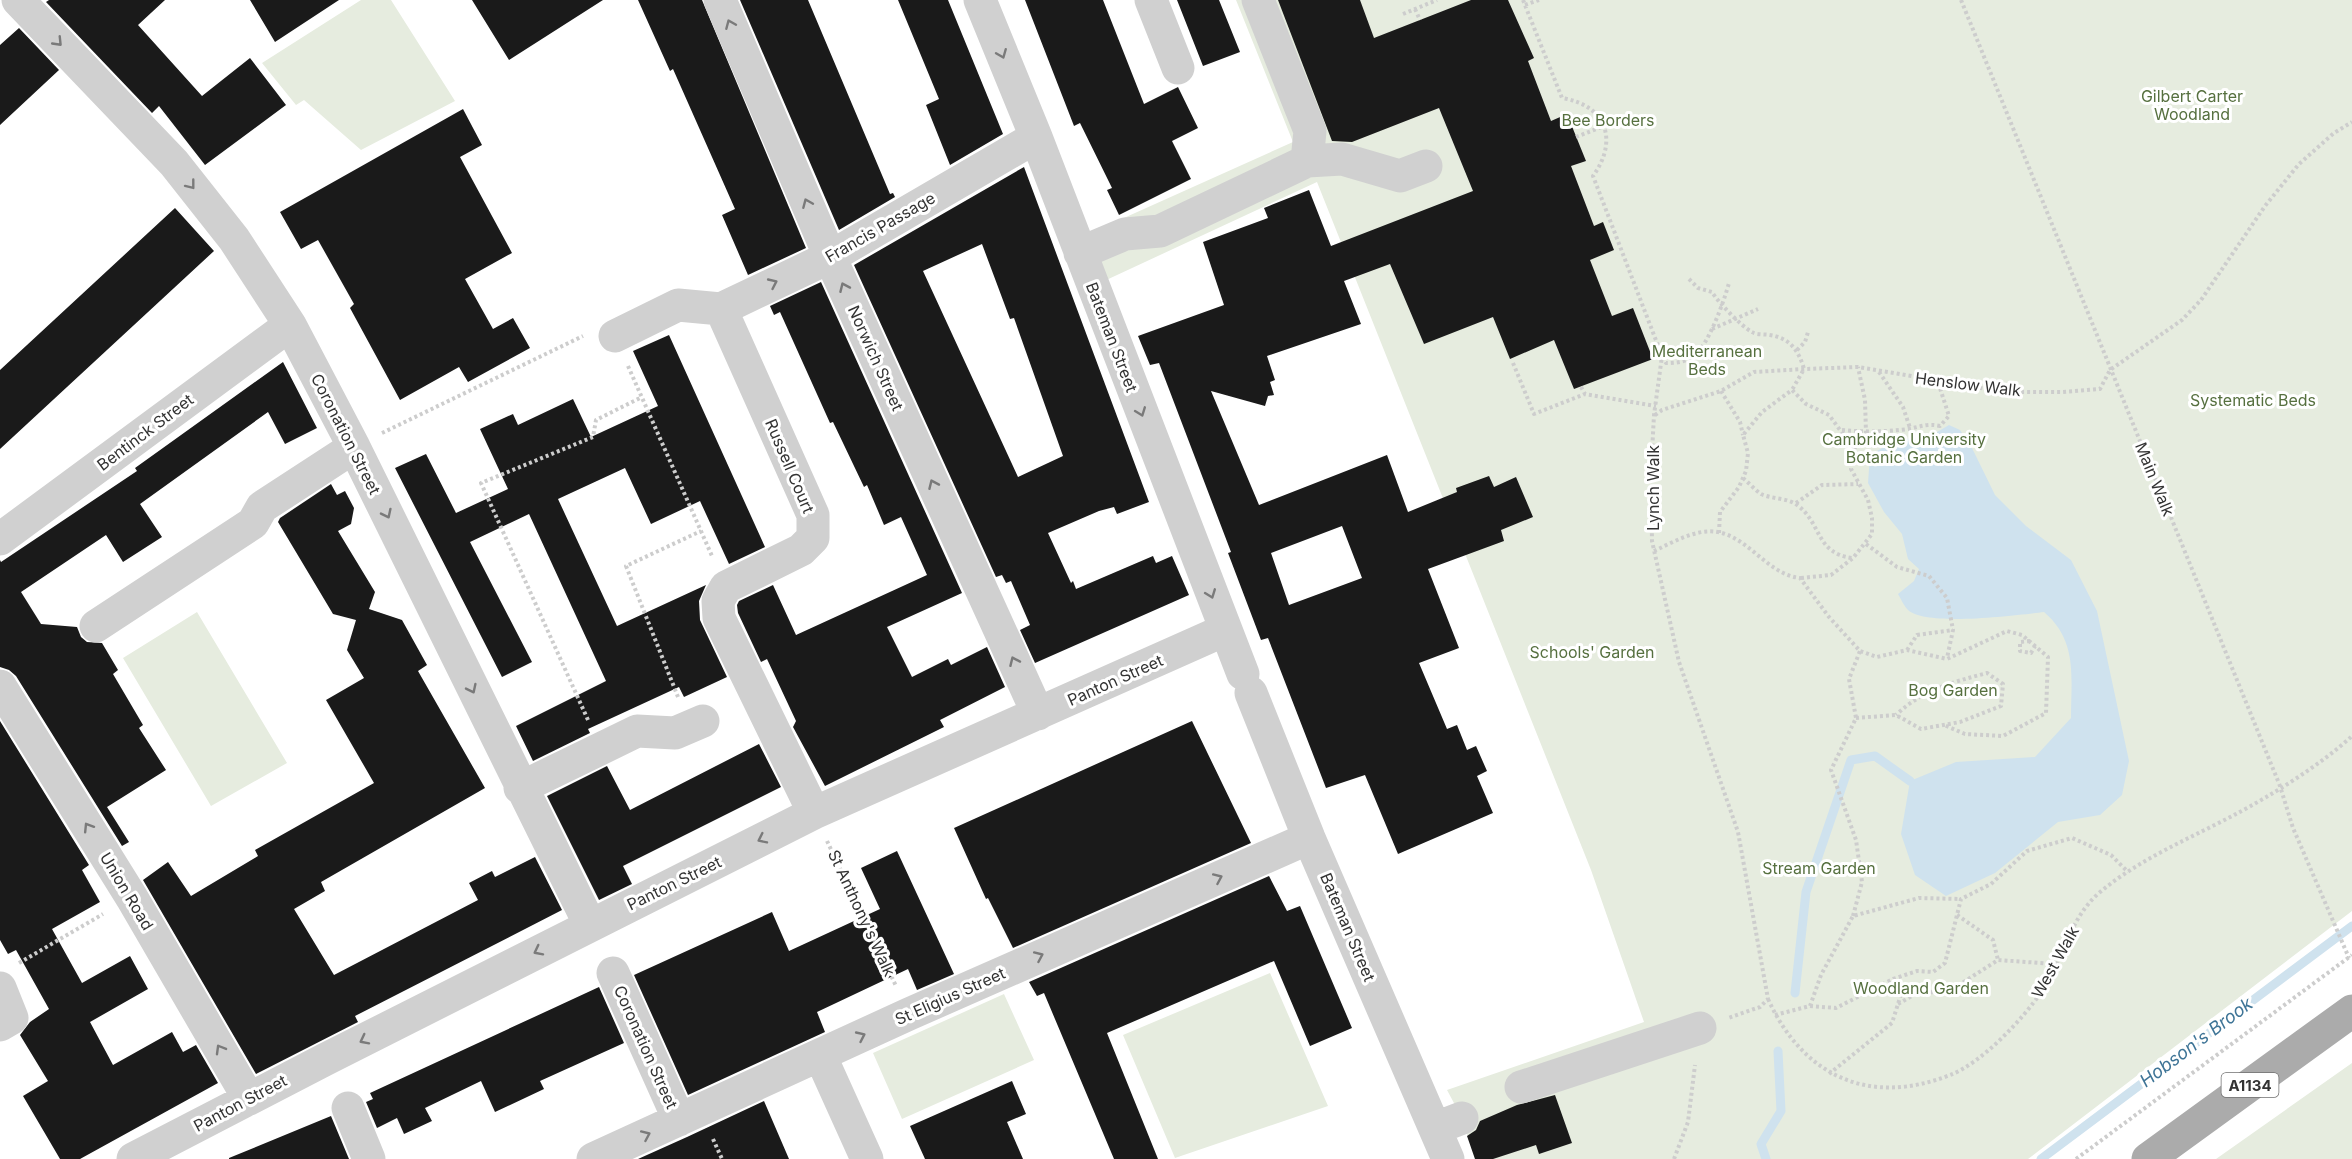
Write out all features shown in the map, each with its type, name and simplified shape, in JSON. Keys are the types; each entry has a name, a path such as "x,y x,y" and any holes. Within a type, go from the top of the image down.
{"main road":[{"name":"A1134","path":"2148,1159 2352,1011"}],"street":[{"name":"Coronation Street","path":"18,0 174,163 234,238 290,325 354,447 520,788 590,925"},
{"name":"Norwich Street","path":"720,0 830,256 1038,714"},
{"name":"Bateman Street","path":"980,0 1036,137 1225,630 1309,838 1449,1123 1448,1159"},
{"path":"1151,0 1178,68"},
{"path":"1258,0 1310,131 1307,161"},
{"name":"Francis Passage","path":"721,309 830,256 1036,137"},
{"path":"1080,253 1125,234 1160,231 1307,161 1342,159 1400,176 1426,166"},
{"path":"615,336 678,305 721,309"},
{"name":"Russell Court","path":"721,309 813,515 813,538 801,550 726,587"},
{"name":"Bentinck Street","path":"0,539 290,325"},
{"path":"96,626 253,523 262,507 354,447"},
{"path":"726,587 718,601 719,618 814,813"},
{"name":"Panton Street","path":"133,1159 814,813 1225,630"},
{"name":"Union Road","path":"0,686 132,898 249,1099"},
{"path":"520,788 637,731 675,733 696,723"},
{"name":"St Eligius Street","path":"592,1159 909,1014 1309,838"},
{"name":"Coronation Street","path":"613,973 679,1120"},
{"path":"0,1025 12,1018 5,978"},
{"path":"1521,1087 1700,1028"},
{"path":"820,1055 867,1159"},
{"path":"348,1108 369,1159"}],"path":[{"path":"1403,14 1437,0"},
{"path":"1523,0 1562,98 1578,101 1592,109 1604,126 1576,137"},
{"path":"1525,5 1539,0"},
{"name":"Main Walk","path":"1961,0 2280,786 2293,828 2341,941 2350,956"},
{"path":"1415,9 1420,20"},
{"name":"Henslow Walk","path":"1654,415 1662,410 1721,391 1754,372 1804,369 1858,368 2005,392 2063,392 2100,389 2110,369 2182,320 2201,300 2265,206 2299,164 2334,133 2352,122"},
{"name":"Lynch Walk","path":"1604,126 1607,150 1593,176 1662,356 1654,415 1651,471 1654,551 1679,662 1738,832 1768,999"},
{"path":"1689,279 1698,288 1712,292 1721,304 1752,333 1775,336 1797,350 1804,369 1792,390 1762,412 1743,435"},
{"path":"1662,356 1666,363 1679,363 1695,355 1712,329 1729,283"},
{"path":"1712,329 1738,320 1758,309"},
{"path":"1797,350 1805,342 1808,332"},
{"path":"354,447 580,336 615,336 726,587"},
{"path":"1513,363 1534,414 1585,394 1656,406"},
{"path":"1654,551 1704,532 1719,533 1730,536 1750,548 1769,565 1791,577 1800,578 1831,575 1853,558 1872,534 1872,518 1868,500 1851,469 1854,449 1866,433 1864,400 1858,368"},
{"path":"1878,371 1903,407 1910,428"},
{"path":"1841,429 1866,433 1910,428 1927,423 1940,426 1949,416 1938,382"},
{"path":"1581,387 1585,394"},
{"path":"1792,390 1806,404 1829,415 1854,449"},
{"path":"1719,533 1720,512 1743,478 1748,453 1740,422 1721,391"},
{"path":"600,749 481,483 592,436 596,420 642,397"},
{"path":"1743,478 1761,493 1796,503 1809,515 1822,543 1845,557 1853,558"},
{"path":"1796,503 1822,486 1858,484"},
{"path":"696,723 626,566 701,531"},
{"path":"1866,544 1898,567 1929,576 1947,598 1953,630 1947,659"},
{"path":"1800,578 1829,618 1860,651 1877,657 1906,650 1947,659 2007,631 2022,635 2048,657 2046,713 2003,736 1965,734 1944,725"},
{"path":"1906,650 1917,635 1953,630"},
{"path":"2030,641 2020,642 2020,651 2031,653 2034,646"},
{"path":"1810,1006 1821,975 1853,916 1862,882 1856,840 1831,770 1856,718 1849,679 1860,651"},
{"path":"1856,718 1896,715 1921,729 1944,725 2001,706 2003,684 1987,673 1946,683 1911,700 1896,715"},
{"name":"West Walk","path":"1768,999 1775,1015 1809,1057 1829,1074 1863,1085 1895,1088 1950,1075 1996,1045 2043,990 2073,926 2097,895 2128,872 2238,813 2332,755 2352,736"},
{"name":"St Anthony's Walk","path":"814,813 909,1014"},
{"path":"1853,916 1918,898 1961,899 1991,884 2027,851 2072,838 2111,855 2128,872"},
{"path":"5,978 132,898"},
{"path":"1775,1015 1810,1006 1836,1008 1893,979 1917,971 1933,972 1945,963 1961,899"},
{"path":"1958,915 1993,940 1998,960"},
{"path":"2076,1159 2350,956"},
{"path":"1898,1004 1922,990 1939,994 1959,985 1998,960 2055,964"},
{"path":"1829,1074 1893,1023 1904,985 1893,979"},
{"path":"1674,1159 1688,1122 1700,1028 1760,1007 1768,999"}],"green space":[{"path":"361,0 391,0 455,101 361,150 304,100 296,105 262,63"},
{"name":"Cambridge University Botanic Garden","path":"1236,0 2352,0 2352,911 2028,1159 1475,1159 1462,1118 1447,1090 1644,1022 1591,870 1317,182 1102,282 1086,235 1293,142"},
{"path":"197,612 287,763 211,806 123,658"},
{"path":"1270,973 1328,1106 1175,1158 1123,1035"},
{"path":"1004,994 1034,1060 902,1119 873,1053"},
{"path":"2352,1063 2352,1159 2216,1159"}],"water":[{"path":"1949,425 1960,430 1972,448 1995,495 2026,526 2071,560 2097,611 2129,761 2122,795 2100,815 2058,822 1995,873 1946,896 1915,875 1901,834 1910,781 1956,762 2035,757 2071,718 2072,688 2070,660 2063,635 2044,612 1973,618 1933,618 1908,610 1898,594 1914,581 1919,569 1908,559 1902,534 1884,512 1868,483 1870,455 1898,439 1927,438"}],"building":[{"path":"49,0 165,0 138,25 202,96 250,58 286,105 205,165 159,106 152,113 46,2"},
{"path":"250,0 339,0 275,42"},
{"path":"472,0 603,0 509,60"},
{"path":"638,0 702,0 806,248 748,275 722,215 735,209 673,69 670,71"},
{"path":"740,0 808,0 890,194 893,193 895,197 839,230"},
{"path":"898,0 948,0 1003,134 950,165 926,105 939,99"},
{"path":"1025,0 1103,0 1144,104 1178,87 1198,128 1172,141 1191,179 1119,215 1107,190 1112,188 1080,123 1074,126"},
{"path":"1177,0 1219,0 1240,52 1203,66"},
{"path":"1278,0 1360,0 1374,38 1471,0 1508,0 1534,58 1528,61 1551,121 1567,114 1586,161 1571,166 1594,226 1603,222 1614,250 1590,260 1612,316 1633,308 1653,359 1574,389 1554,340 1510,359 1493,317 1424,344 1390,264 1344,281 1361,324 1267,356 1275,380 1270,382 1274,395 1268,396 1265,406 1211,391 1259,505 1387,455 1408,512 1457,492 1456,488 1489,476 1494,487 1516,477 1533,517 1501,530 1504,541 1428,569 1459,648 1419,663 1447,729 1457,725 1467,750 1476,746 1487,771 1477,776 1493,813 1398,854 1365,775 1326,788 1268,638 1261,640 1228,553 1231,552 1159,363 1150,365 1138,336 1224,305 1203,242 1268,218 1264,208 1309,190 1331,246 1473,191 1439,108 1352,142 1332,141","holes":["1342,526 1362,578 1289,605 1271,553"]},
{"path":"19,28 59,70 0,125 0,45"},
{"path":"463,109 482,145 460,157 512,253 465,279 493,329 513,318 530,348 468,382 459,367 400,400 350,308 354,304 318,240 301,249 280,212"},
{"path":"1024,167 1149,502 1117,514 1114,507 1099,511 1048,533 1076,589 1153,556 1156,563 1172,556 1189,595 1035,663 1020,630 1030,625 1011,581 1006,583 1002,575 996,577 854,265","holes":["982,244 1010,319 1014,318 1063,456 1018,477 923,271"]},
{"path":"175,208 214,251 0,449 0,370"},
{"path":"821,282 962,593 887,627 912,677 948,659 951,665 987,647 1005,687 940,720 944,727 825,786 793,727 796,721 767,659 761,662 738,613 737,605 739,601 773,585 796,635 927,575 901,517 884,525 867,485 864,487 833,422 830,423 780,312 774,315 770,306"},
{"path":"669,335 765,547 729,564 700,501 651,524 625,468 558,499 617,626 706,585 699,601 700,620 727,677 684,697 679,687 588,729 590,733 533,761 516,726 606,681 529,514 470,542 532,662 502,677 395,468 426,454 456,513 508,489 480,429 513,414 518,425 573,399 591,437 658,406 633,351"},
{"path":"283,362 317,428 285,444 268,412 140,504 162,537 123,562 106,535 21,592 41,624 77,627 81,637 87,642 102,643 118,670 113,674 143,725 139,728 166,770 107,807 129,842 122,846 16,676 0,667 0,560 1,562 137,471 135,468"},
{"path":"331,484 337,495 345,491 354,508 351,524 338,531 375,592 369,609 402,620 427,665 418,671 485,788 321,882 325,891 294,909 334,975 478,900 469,883 492,871 495,877 535,857 562,910 355,1016 358,1022 256,1074 143,880 168,862 191,896 258,856 255,850 374,783 326,700 364,678 347,650 356,620 333,614 278,522 280,518"},
{"path":"0,721 89,865 82,870 100,902 52,929 82,983 130,956 148,989 90,1022 113,1065 172,1032 183,1052 196,1045 218,1083 80,1159 60,1159 23,1096 48,1081 20,1035 30,1022 49,1009 16,950 8,954 0,940"},
{"path":"1192,721 1251,843 1013,948 988,898 986,899 954,828"},
{"path":"759,744 781,787 623,866 632,884 599,900 547,796 607,766 630,810"},
{"path":"897,851 954,974 917,990 908,969 817,1012 825,1032 688,1095 634,975 772,912 789,951 880,909 861,868"},
{"path":"1269,876 1287,911 1300,906 1352,1028 1310,1046 1274,961 1107,1033 1158,1159 1114,1159 1044,993 1037,996 1029,982"},
{"path":"599,987 624,1043 540,1081 544,1089 495,1112 481,1081 425,1108 432,1121 404,1134 397,1118 377,1128 366,1102 373,1099 370,1093"},
{"path":"1012,1081 1026,1114 1007,1122 1023,1159 925,1159 910,1126"},
{"path":"1555,1095 1572,1143 1539,1154 1536,1145 1493,1159 1475,1159 1467,1136 1476,1130 1480,1121 1517,1105"},
{"path":"764,1101 789,1159 638,1159 687,1137"},
{"path":"331,1116 349,1159 229,1159 229,1158"}],"waterway":[{"path":"1795,993 1806,892 1851,760 1875,756 1910,781"},
{"name":"Hobson's Brook","path":"2041,1159 2352,926"},
{"path":"1766,1159 1761,1144 1781,1111 1778,1051"}],"park label":[{"name":"Gilbert Carter Woodland","path":"2192,105"},
{"name":"Bee Borders","path":"1608,120"},
{"name":"Mediterranean Beds","path":"1707,360"},
{"name":"Systematic Beds","path":"2253,400"},
{"name":"Schools' Garden","path":"1592,652"},
{"name":"Bog Garden","path":"1953,690"},
{"name":"Stream Garden","path":"1819,868"},
{"name":"Woodland Garden","path":"1921,988"}]}
